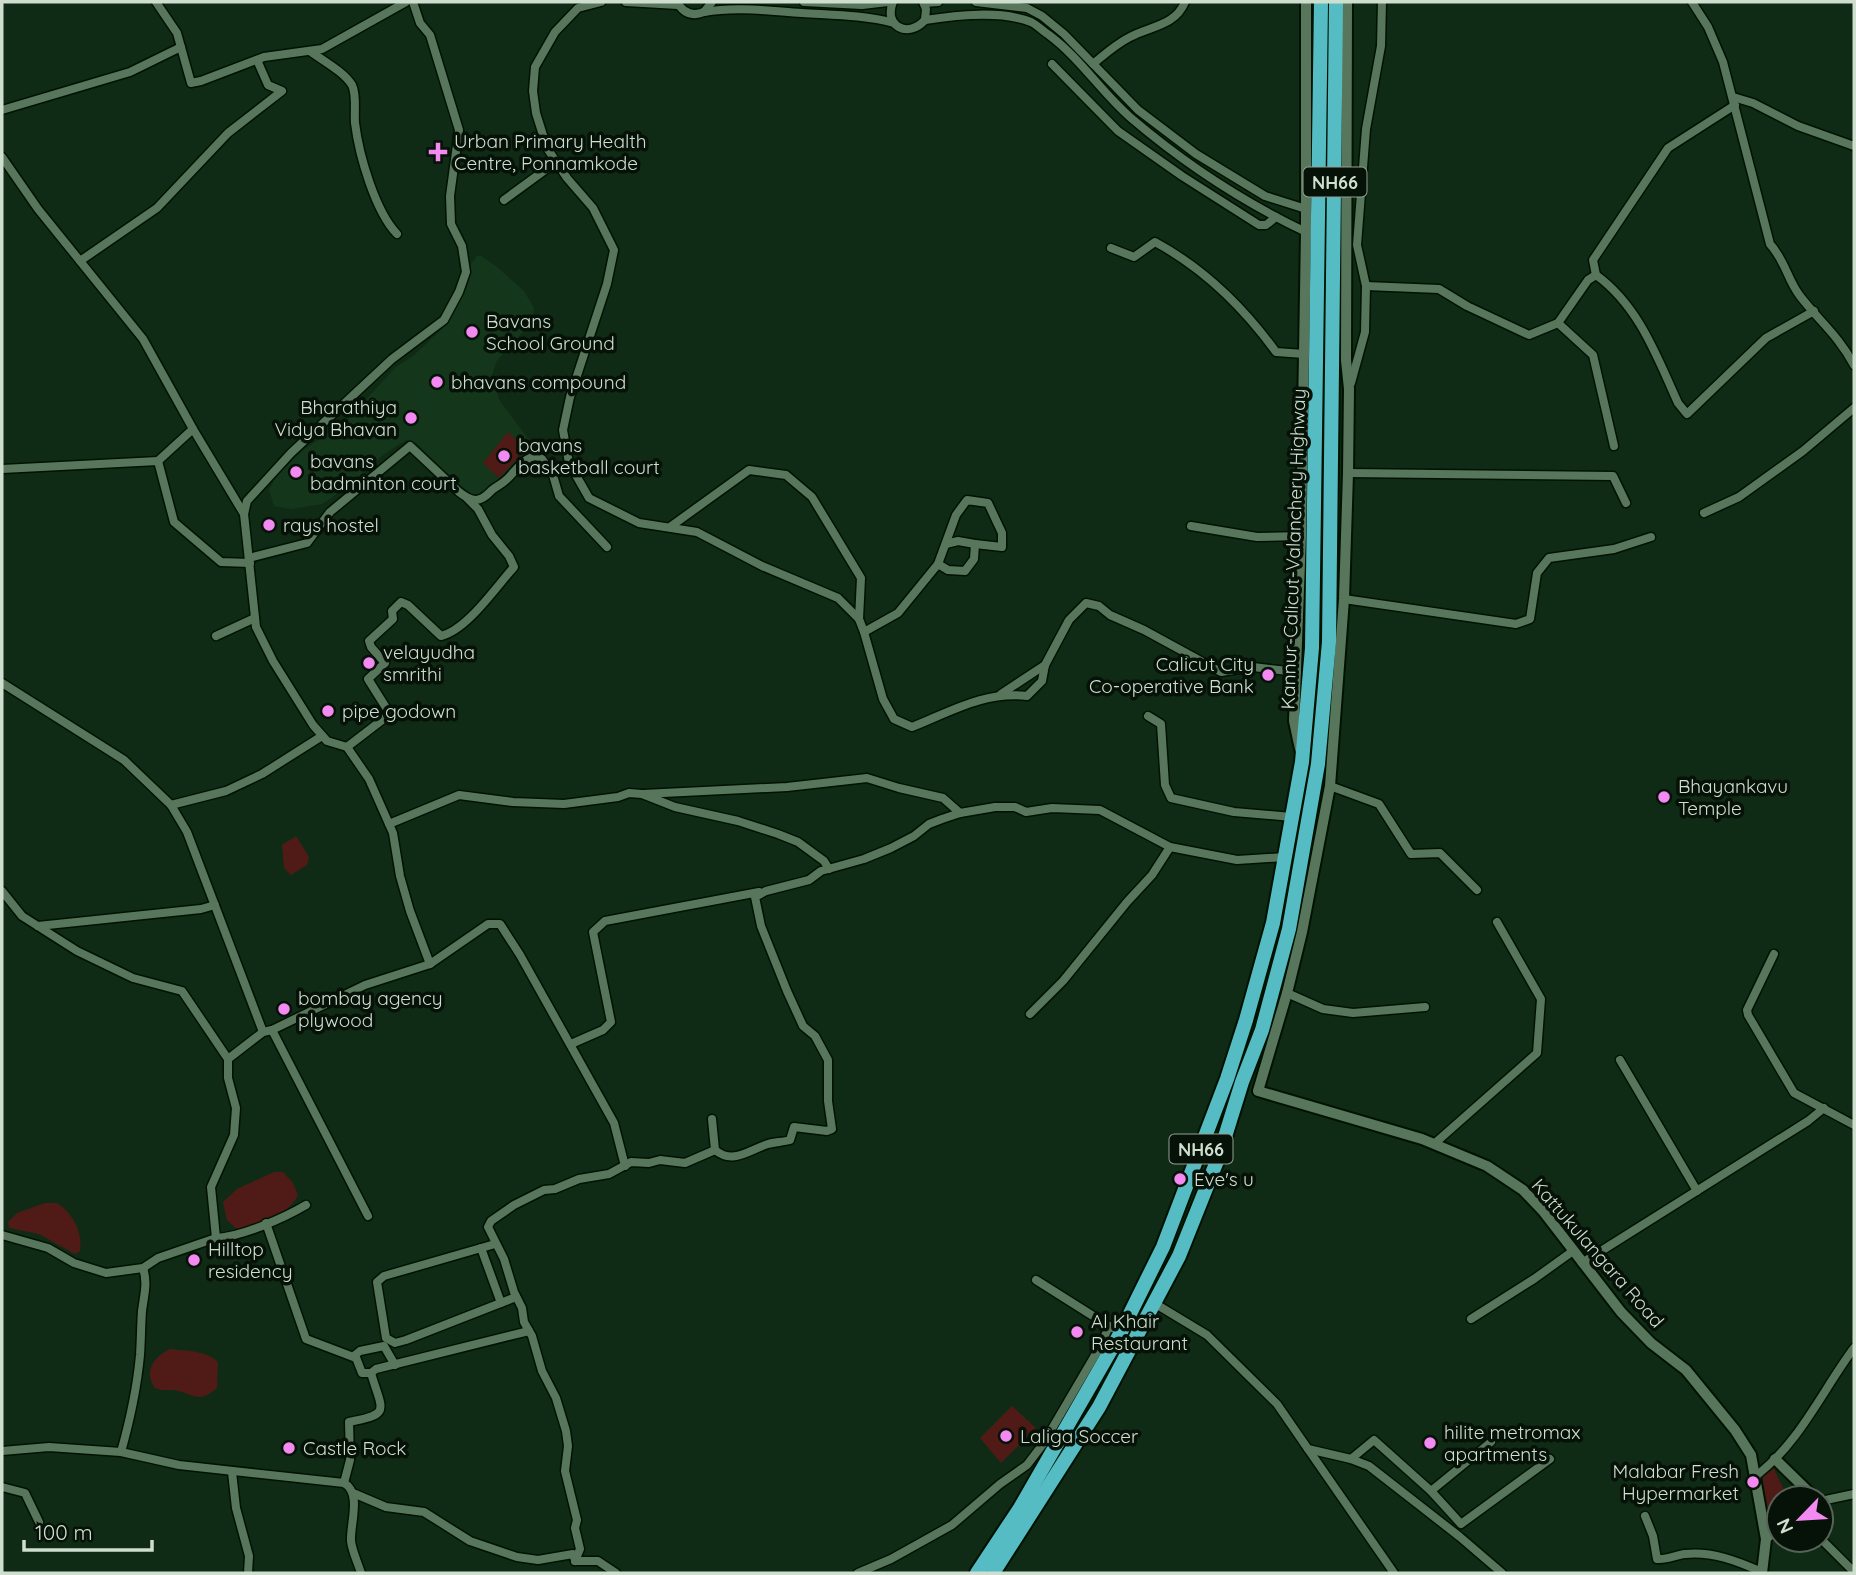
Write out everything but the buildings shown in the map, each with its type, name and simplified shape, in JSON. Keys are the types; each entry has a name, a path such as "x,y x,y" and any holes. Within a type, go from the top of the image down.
{"highway":[{"name":"Kannur-Calicut-Valanchery Highway","path":"977,1573 1020,1508 1115,1330 1163,1247 1227,1079 1273,923 1302,762 1312,648 1311,357 1321,2"},
{"name":"Kannur-Calicut-Valanchery Highway","path":"993,1573 1098,1407 1180,1256 1219,1156 1262,1030 1289,929 1318,764 1329,642 1336,2"}],"street":[{"path":"156,2 177,33 191,83 257,60 322,49 406,2"},
{"path":"413,2 420,23 430,35 458,130 450,196 451,224 462,246 466,272 444,320 392,359 291,453 247,500 244,514 256,627 273,661 313,725 327,741 347,747 369,779 389,824 410,911 430,964"},
{"path":"601,2 578,8 555,32 535,66 533,91 536,113 547,148 593,208 614,250 607,284 570,397 563,430 569,463 589,498 639,523 697,532 762,566 838,598 859,619"},
{"path":"626,2 678,3 687,13 698,14 721,9 871,17 910,30 925,20 971,15 1032,22 1060,43 1130,117 1229,192 1306,232"},
{"path":"704,12 712,2"},
{"path":"804,2 885,2 894,23"},
{"path":"925,20 924,2 938,2"},
{"path":"976,2 1027,8 1042,16 1138,110 1196,154 1265,197 1306,209"},
{"path":"1093,64 1132,36 1170,21 1181,12 1185,2"},
{"path":"1302,762 1294,721 1311,357 1306,232 1306,2"},
{"path":"1347,2 1346,360 1349,389 1344,599 1330,786 1302,932 1287,993 1323,1009 1353,1013 1424,1007"},
{"path":"1349,389 1365,332 1366,286 1357,245 1366,128 1381,46 1382,2"},
{"path":"1692,2 1716,44 1734,101 1770,244 1781,256 1799,294 1834,332 1854,365"},
{"path":"2,110 130,72 181,47"},
{"path":"310,51 347,78 354,89 355,125 364,160 378,203 388,224 397,234"},
{"path":"80,261 157,208 228,133 282,91 268,85 257,60"},
{"path":"1052,64 1118,131 1182,176 1259,225 1266,225 1276,218"},
{"path":"1814,311 1766,338 1686,414 1678,403 1642,325 1613,287 1596,275 1593,260 1668,148 1734,101 1753,103 1798,126 1854,146"},
{"path":"2,157 38,209 143,339 244,514"},
{"path":"504,200 556,162"},
{"path":"1111,248 1134,257 1155,242 1191,264 1252,319 1276,352 1311,357"},
{"path":"1366,286 1439,289 1467,306 1530,335 1558,323 1588,280 1596,275"},
{"path":"1558,323 1593,355 1614,446"},
{"path":"1704,513 1749,489 1804,451 1854,408"},
{"path":"2,469 158,461 193,429"},
{"path":"158,461 174,522 221,562 250,561 307,542 330,512 410,446 478,509 492,534 509,555 514,567 499,588 453,633 441,636 408,605 401,602 392,611 393,619 369,641 385,663 368,680 390,714 347,747"},
{"path":"467,498 484,499 524,461 536,456 542,459 552,475 559,496 607,547"},
{"path":"670,527 749,470 786,475 812,497 861,578 859,619 883,699 894,719 912,727 960,705 1009,694 1027,696 1042,681 1045,665 1069,620 1086,603 1099,606 1110,615 1143,629 1221,672 1254,667 1297,672"},
{"path":"1348,473 1613,476 1626,503"},
{"path":"864,632 898,613 938,564 956,515 967,500 988,503 1002,533 1002,547 958,541 946,544"},
{"path":"1191,526 1257,537 1301,536"},
{"path":"1344,599 1516,624 1530,619 1537,573 1549,558 1614,549 1651,537"},
{"path":"938,564 948,570 965,571 974,559 975,544"},
{"path":"216,636 255,618"},
{"path":"999,696 1045,665"},
{"path":"2,683 124,760 171,805 187,832 267,1031 368,1216"},
{"path":"1148,716 1161,724 1160,743 1165,785 1171,799 1234,812 1292,817"},
{"path":"171,805 226,791 262,774 322,736"},
{"path":"389,824 459,795 564,804 618,797 629,793 787,787 867,778 943,798 960,813"},
{"path":"1330,786 1379,804 1411,854 1440,853 1477,890"},
{"path":"642,794 675,807 738,821 799,842 824,861 829,869"},
{"path":"571,1044 603,1030 611,1022 593,932 605,921 766,891 809,880 821,872 901,844 929,824 960,813 995,807 1015,807 1026,812 1052,808 1100,810 1170,847 1237,860 1284,857"},
{"path":"1030,1014 1063,982 1126,902 1153,875 1170,847"},
{"path":"2,891 22,916 77,951 133,978 182,991 228,1059 228,1078 236,1108 234,1136 211,1187 216,1238"},
{"path":"712,1119 715,1150 723,1157 732,1157 770,1143 790,1140 794,1127 827,1131 832,1129 828,1101 828,1060 815,1036 803,1026 757,912 755,897 766,891"},
{"path":"37,926 201,909 215,905"},
{"path":"1434,1144 1538,1053 1541,999 1496,922"},
{"path":"228,1059 267,1031 365,985 430,964 488,924 500,924 614,1123 625,1166"},
{"path":"1774,954 1747,1010 1748,1015 1794,1093 1854,1125"},
{"name":"Kattukulangara Road","path":"1287,993 1258,1091 1434,1144 1487,1166 1523,1190 1543,1211 1621,1312 1651,1343 1686,1370 1734,1430 1751,1455 1757,1475 1765,1532"},
{"path":"1620,1060 1697,1191"},
{"path":"1582,1263 1808,1121 1824,1108"},
{"path":"575,1561 580,1549 575,1528 578,1520 565,1471 568,1446 566,1431 556,1398 542,1371 504,1259 488,1227 491,1221 514,1205 544,1190 555,1189 579,1179 609,1174 636,1161 685,1163 715,1150"},
{"path":"2,1235 48,1248 74,1263 106,1273 143,1268 158,1258 216,1238 230,1237 306,1205"},
{"path":"266,1223 306,1339 356,1357"},
{"path":"495,1244 384,1276 377,1282 386,1338 395,1343 406,1340 516,1297"},
{"path":"481,1248 501,1303"},
{"path":"1471,1319 1573,1251"},
{"path":"121,1452 132,1411 139,1357 146,1292 143,1268"},
{"path":"858,1573 891,1559 952,1525 1027,1465 1043,1444 1101,1345 1115,1330 1036,1280"},
{"path":"1154,1303 1207,1335 1277,1404 1394,1573"},
{"path":"395,1365 384,1346 360,1351 355,1355 362,1373 371,1373 376,1369 395,1365 529,1331"},
{"path":"1757,1475 1782,1454 1854,1348"},
{"path":"344,1483 349,1460 349,1422 374,1418 380,1413 381,1406 371,1373"},
{"path":"1350,1459 1374,1440 1431,1491 1461,1524 1550,1459"},
{"path":"1431,1491 1491,1442"},
{"path":"2,1451 48,1447 121,1452 179,1465 344,1483 349,1485 353,1493 351,1542 360,1573"},
{"path":"1308,1449 1369,1466 1502,1573"},
{"path":"1775,1459 1801,1484"},
{"path":"232,1472 236,1508 249,1556 248,1573"},
{"path":"2,1487 25,1493 39,1522"},
{"path":"353,1493 386,1507 424,1512 470,1541 490,1549 538,1560 573,1554 575,1561"},
{"path":"1835,1498 1854,1494"},
{"path":"1645,1516 1653,1536 1657,1559 1667,1560 1682,1554 1715,1555 1762,1572"},
{"name":"Kattukulangara Road","path":"1762,1572 1765,1547"},
{"path":"1835,1553 1854,1572"},
{"path":"575,1561 598,1561 616,1573"},
{"path":"598,1561 598,1573"}],"shaded area":[{"name":"bhavans compound","path":"477,256 496,266 524,291 534,308 533,318 528,326 496,362 491,379 500,401 529,440 532,448 530,452 505,477 478,495 472,494 455,481 416,443 406,440 322,504 291,509 274,506 269,490 277,475 302,451 348,419 396,367 413,356 440,331 463,293 471,264"},
{"name":"bavans basketball court","path":"508,432 526,449 499,478 483,463"},
{"path":"296,836 309,857 307,865 291,875 284,868 282,845"},
{"path":"274,1172 283,1172 293,1183 298,1195 280,1214 238,1230 227,1220 223,1202 237,1189"},
{"path":"45,1203 57,1203 72,1218 80,1237 80,1251 75,1254 39,1234 9,1228 8,1222 17,1213"},
{"path":"170,1349 202,1353 218,1362 217,1388 200,1397 155,1388 150,1370 155,1360"},
{"name":"Laliga Soccer","path":"1012,1406 1036,1428 1001,1463 980,1438"},
{"path":"1773,1467 1781,1484 1765,1484 1765,1496 1762,1477"}],"place":[{"name":"Urban Primary Health Centre, Ponnamkode","path":"438,152"},
{"name":"Bavans School Ground","path":"472,332"},
{"name":"bhavans compound","path":"437,382"},
{"name":"Bharathiya Vidya Bhavan","path":"411,418"},
{"name":"bavans basketball court","path":"504,456"},
{"name":"bavans badminton court","path":"296,472"},
{"name":"rays hostel","path":"269,525"},
{"name":"velayudha smrithi","path":"369,663"},
{"name":"Calicut City Co-operative Bank","path":"1268,675"},
{"name":"pipe godown","path":"328,711"},
{"name":"Bhayankavu Temple","path":"1664,797"},
{"name":"bombay agency plywood","path":"284,1009"},
{"name":"Eve's u","path":"1180,1179"},
{"name":"Hilltop residency","path":"194,1260"},
{"name":"Al Khair Restaurant","path":"1077,1332"},
{"name":"Laliga Soccer","path":"1006,1436"},
{"name":"hilite metromax apartments","path":"1430,1443"},
{"name":"Castle Rock","path":"289,1448"},
{"name":"Malabar Fresh Hypermarket","path":"1753,1482"}]}
